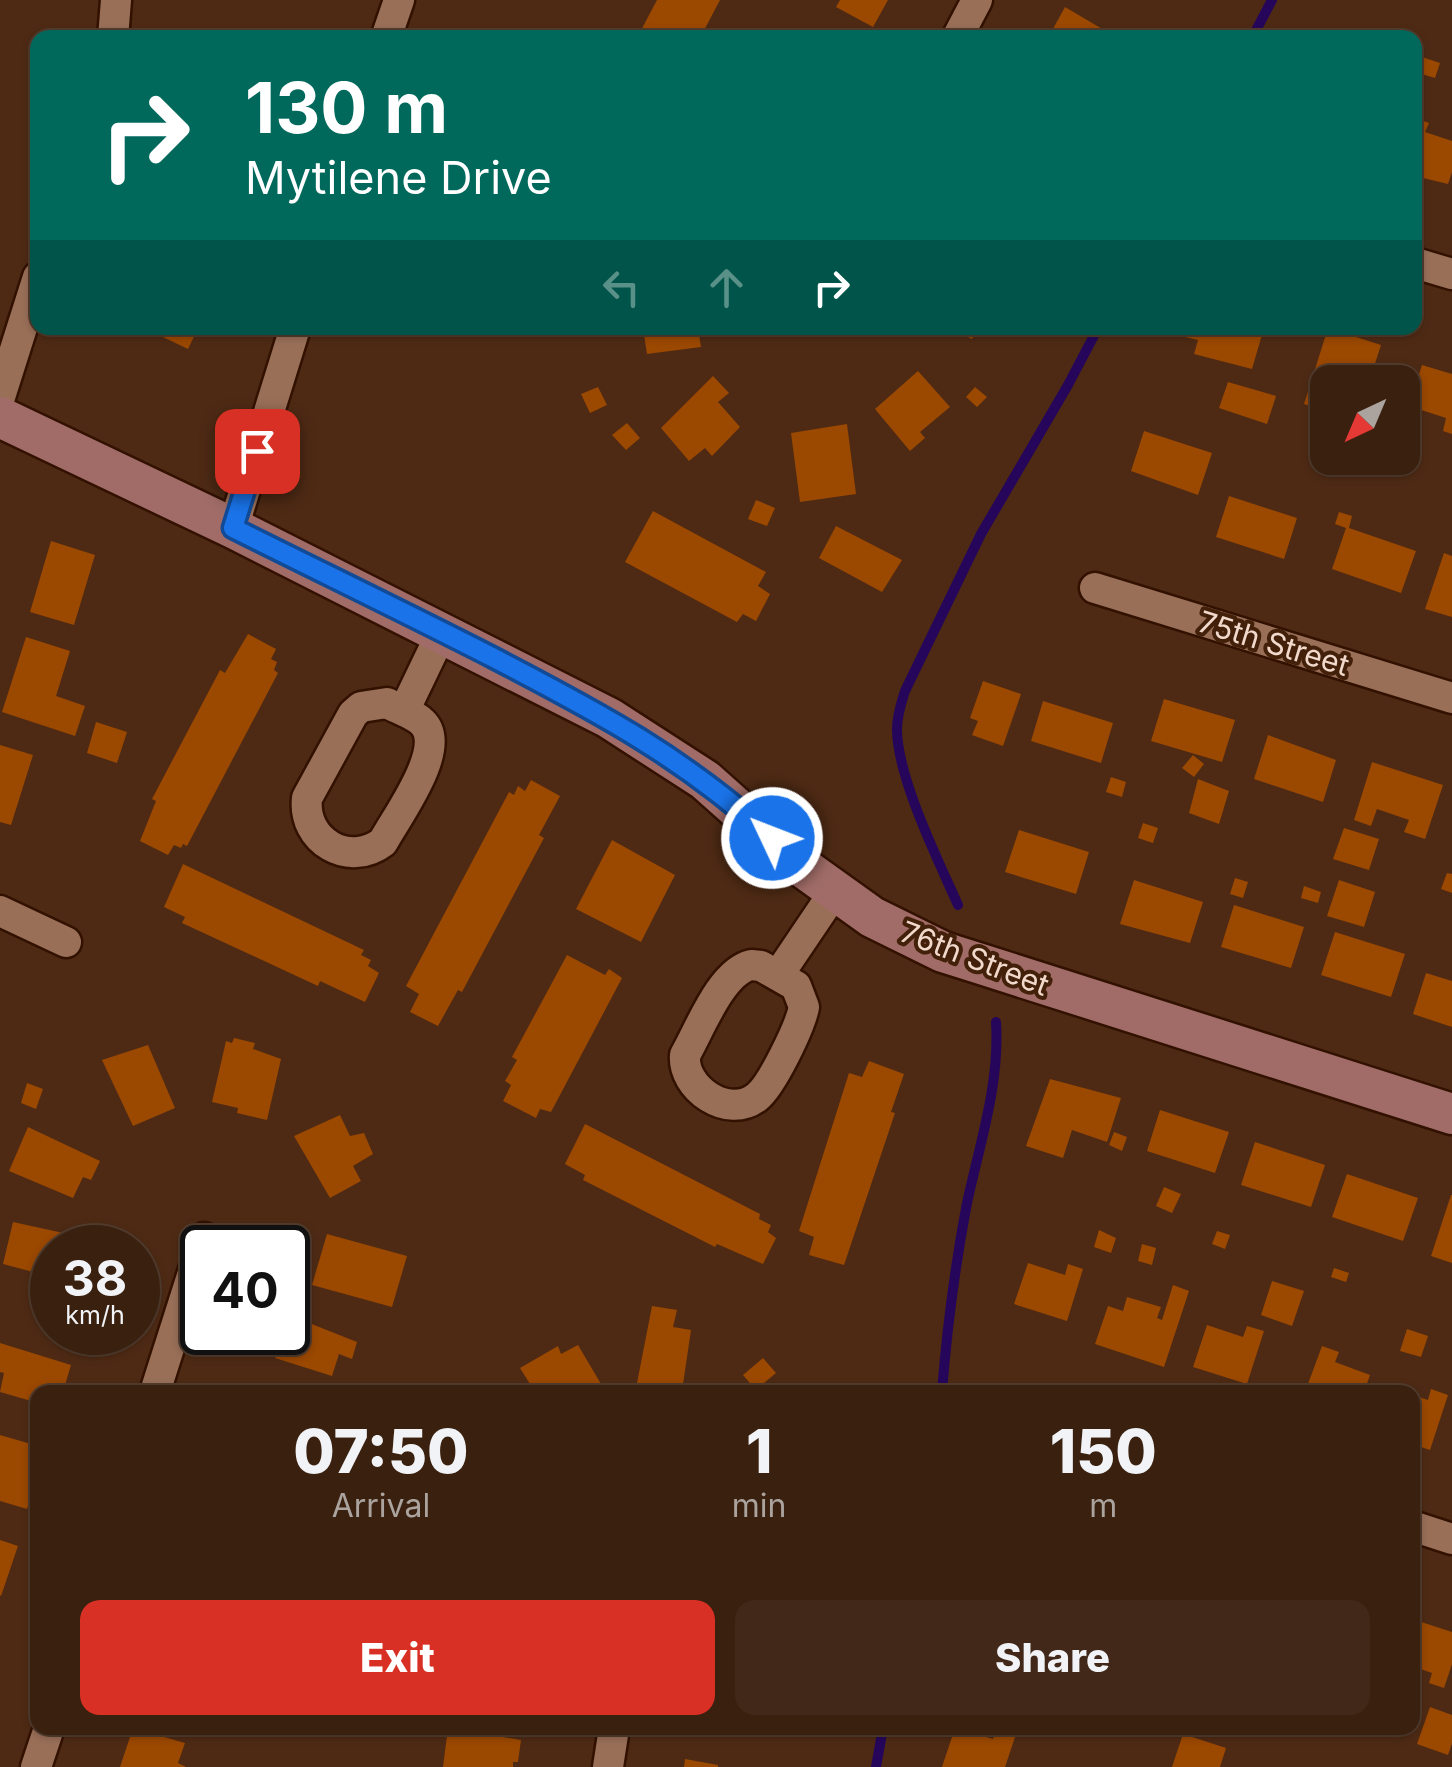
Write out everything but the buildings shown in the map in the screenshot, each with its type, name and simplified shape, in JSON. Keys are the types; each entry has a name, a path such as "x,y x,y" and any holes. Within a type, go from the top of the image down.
{"street":[{"path":"114,30 116,0"},
{"path":"389,30 399,0"},
{"path":"962,30 977,0"},
{"path":"1422,264 1452,274"},
{"path":"0,397 30,302"},
{"path":"233,528 293,335"},
{"name":"76th Street","path":"0,417 442,632 653,744 737,806 834,891 872,916 943,952 1452,1114"},
{"name":"75th Street","path":"1096,588 1452,698"},
{"path":"404,712 442,632"},
{"path":"387,703 404,712 423,722 430,735 431,756 383,842 372,851 358,854 332,847 309,826 307,798 353,714 361,707 387,703"},
{"path":"779,974 834,891"},
{"path":"0,911 66,942"},
{"path":"751,965 779,974 796,986 802,996 802,1016 765,1089 747,1103 725,1104 692,1082 687,1075 686,1055 732,974 751,965"},
{"path":"157,1385 180,1313"},
{"path":"1420,1529 1452,1539"},
{"path":"36,1767 46,1735"},
{"path":"608,1767 613,1735"}],"waterway":[{"path":"1256,30 1272,0"},
{"path":"958,905 904,770 897,729 899,710 981,534 1094,335"},
{"path":"943,1385 959,1250 992,1090 996,1022"},
{"path":"876,1767 882,1735"}],"route":[{"path":"257,451 233,528 609,718 705,780 772,838"}]}
